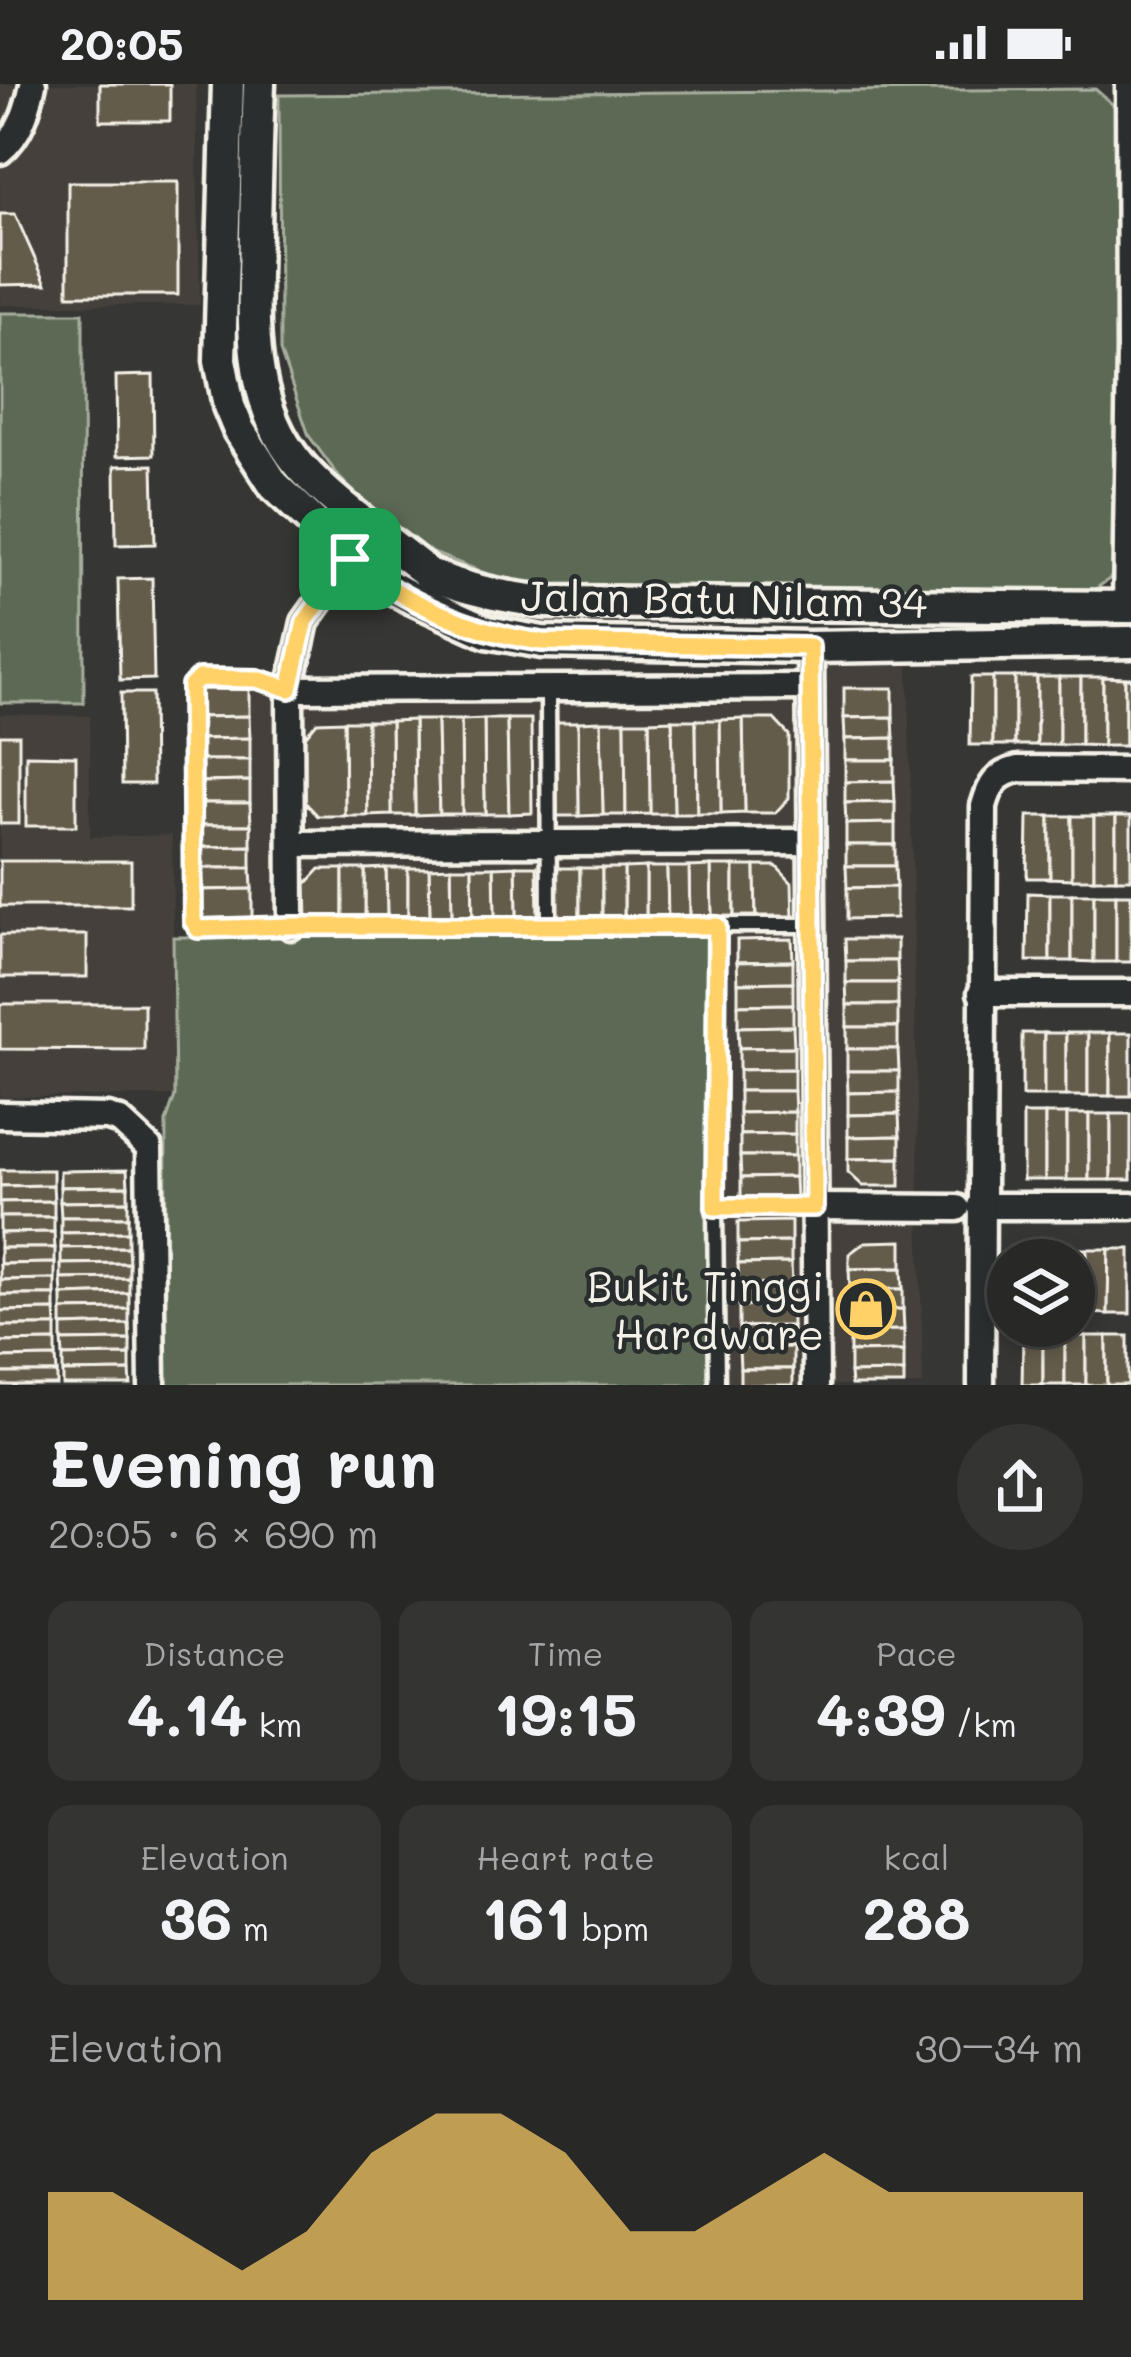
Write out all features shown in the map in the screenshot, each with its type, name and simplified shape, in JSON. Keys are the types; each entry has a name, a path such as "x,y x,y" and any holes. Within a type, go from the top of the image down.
{"street":[{"path":"0,151 25,117 33,84"},
{"name":"Jalan Batu Nilam 34","path":"227,84 220,361 229,406 238,430 274,484 368,574 488,632 542,642 810,647 1131,642"},
{"name":"Jalan Batu Nilam 34","path":"259,84 254,314 257,360 276,430 293,458 331,494 429,574 519,599 548,602 1129,609"},
{"path":"1093,643 1129,609 1129,84"},
{"path":"331,494 350,559"},
{"path":"350,559 429,574"},
{"path":"290,926 290,689 305,622 350,559"},
{"path":"810,647 816,1385"},
{"path":"290,689 810,687"},
{"path":"981,1385 969,1207 981,993 983,806 995,778 1004,772 1131,770"},
{"path":"290,844 812,842"},
{"path":"981,993 1131,993"},
{"path":"0,1115 108,1117 120,1121 149,1148 152,1385"},
{"path":"814,1207 1131,1206"}],"lane":[{"path":"290,689 257,679 199,678 191,686 193,921 198,929 812,925"},
{"path":"548,688 549,926"},
{"path":"717,926 717,1385"},
{"path":"715,1207 814,1207"}],"shaded area":[{"path":"0,84 196,84 200,305 0,305"},
{"path":"818,666 908,666 923,1385 723,1385 723,931 197,934 196,687 266,686 283,695 817,696"},
{"path":"0,714 90,716 90,837 172,835 175,1096 0,1097"}],"green space":[{"path":"1095,89 1119,110 1116,574 1090,593 537,593 407,543 339,477 309,436 280,351 279,95"},
{"path":"0,313 83,313 84,703 0,703"},
{"path":"708,935 709,1385 165,1385 166,1122 175,1096 173,937"}],"building":[{"path":"100,84 170,84 170,121 100,121"},
{"path":"68,182 178,182 178,295 68,295"},
{"path":"0,214 15,214 46,284 0,285"},
{"path":"153,375 154,455 117,456 116,376"},
{"path":"153,465 155,544 116,545 115,466"},
{"path":"152,578 154,679 120,680 118,579"},
{"path":"971,677 993,677 993,745 970,745"},
{"path":"993,677 1015,677 1015,745 993,745"},
{"path":"1015,677 1037,677 1037,745 1015,745"},
{"path":"1037,677 1059,677 1059,745 1037,745"},
{"path":"1059,677 1081,677 1081,745 1059,745"},
{"path":"1081,677 1103,677 1103,746 1081,745"},
{"path":"1103,677 1125,678 1125,746 1103,746"},
{"path":"1125,678 1131,678 1131,746 1125,746"},
{"path":"844,688 893,688 893,717 844,718"},
{"path":"198,689 249,689 249,716 198,717"},
{"path":"121,693 152,693 153,784 122,784"},
{"path":"249,716 250,738 199,739 198,717"},
{"path":"893,717 894,738 845,739 844,718"},
{"path":"484,719 507,719 509,814 485,814"},
{"path":"484,719 485,814 462,814 461,720"},
{"path":"507,719 531,719 532,813 509,814"},
{"path":"743,719 774,719 789,735 789,798 775,813 745,813"},
{"path":"743,719 745,813 721,814 720,720"},
{"path":"414,720 437,720 439,814 415,815"},
{"path":"414,720 415,815 392,815 391,721"},
{"path":"437,720 461,720 462,814 439,814"},
{"path":"672,720 696,720 697,814 674,814"},
{"path":"672,720 674,814 650,814 649,721"},
{"path":"696,720 720,720 721,814 697,814"},
{"path":"344,721 367,721 368,816 345,816"},
{"path":"344,721 345,816 318,816 302,799 301,741 317,722"},
{"path":"367,721 391,721 392,815 368,816"},
{"path":"601,721 625,721 626,815 603,815"},
{"path":"601,721 603,815 579,816 578,722"},
{"path":"625,721 649,721 650,814 626,815"},
{"path":"554,722 578,722 579,816 555,816"},
{"path":"0,735 19,735 19,824 0,824"},
{"path":"250,738 250,760 199,760 199,739"},
{"path":"894,738 894,760 845,760 845,739"},
{"path":"26,755 76,756 76,826 26,826"},
{"path":"199,760 250,760 250,781 199,782"},
{"path":"845,760 894,760 894,781 845,782"},
{"path":"250,781 250,803 200,803 199,782"},
{"path":"894,781 895,802 845,803 845,782"},
{"path":"895,802 895,823 846,824 845,803"},
{"path":"200,803 250,803 251,825 200,825"},
{"path":"1028,816 1050,816 1050,878 1027,878"},
{"path":"1050,816 1072,816 1072,879 1050,878"},
{"path":"1072,816 1094,816 1094,879 1072,879"},
{"path":"1094,816 1116,816 1116,879 1094,879"},
{"path":"1116,816 1131,816 1131,879 1116,879"},
{"path":"895,823 895,845 846,845 846,824"},
{"path":"200,825 251,825 251,846 200,847"},
{"path":"846,845 895,845 895,866 846,866"},
{"path":"251,846 251,868 200,868 200,847"},
{"path":"0,861 131,861 131,906 0,906"},
{"path":"516,866 537,866 538,918 517,918"},
{"path":"516,866 517,918 495,919 494,867"},
{"path":"711,866 734,866 734,921 712,921"},
{"path":"711,866 712,921 690,921 689,867"},
{"path":"734,866 755,866 756,920 734,921"},
{"path":"755,866 776,866 792,883 793,920 756,920"},
{"path":"846,866 895,866 896,887 847,888"},
{"path":"451,867 472,867 473,919 452,919"},
{"path":"451,867 452,919 430,919 429,868"},
{"path":"472,867 494,867 495,919 473,919"},
{"path":"646,867 667,867 668,921 646,922"},
{"path":"646,867 646,922 624,922 624,868"},
{"path":"667,867 689,867 690,921 668,921"},
{"path":"200,868 251,868 252,889 201,890"},
{"path":"386,868 408,868 408,920 387,920"},
{"path":"386,868 387,920 365,921 365,869"},
{"path":"408,868 429,868 430,919 408,920"},
{"path":"557,868 580,868 580,923 558,923"},
{"path":"580,868 602,868 602,922 580,923"},
{"path":"602,868 624,868 624,922 602,922"},
{"path":"320,869 343,869 343,921 307,921 306,884"},
{"path":"343,869 365,869 365,921 343,921"},
{"path":"896,887 896,918 847,919 847,888"},
{"path":"252,889 252,919 201,920 201,890"},
{"path":"1028,893 1050,894 1050,961 1027,961"},
{"path":"1050,894 1072,894 1072,961 1050,961"},
{"path":"1072,894 1094,894 1094,962 1072,961"},
{"path":"1094,894 1116,894 1116,962 1094,962"},
{"path":"1116,894 1131,894 1131,962 1116,962"},
{"path":"0,935 87,935 87,977 0,977"},
{"path":"792,939 793,961 737,962 737,940"},
{"path":"845,939 897,939 897,961 846,961"},
{"path":"793,961 793,982 738,983 737,962"},
{"path":"846,961 897,961 898,983 846,983"},
{"path":"793,982 793,1004 738,1005 738,983"},
{"path":"846,983 898,983 898,1005 847,1005"},
{"path":"0,1004 144,1004 144,1050 0,1049"},
{"path":"793,1004 793,1026 738,1027 738,1005"},
{"path":"847,1005 898,1005 898,1027 847,1027"},
{"path":"793,1026 794,1047 739,1048 738,1027"},
{"path":"847,1027 898,1027 898,1049 847,1049"},
{"path":"1022,1033 1044,1033 1044,1096 1022,1096"},
{"path":"1044,1033 1066,1033 1066,1096 1044,1096"},
{"path":"1066,1033 1088,1033 1088,1096 1066,1096"},
{"path":"1088,1033 1110,1033 1110,1096 1088,1096"},
{"path":"1110,1033 1131,1033 1131,1096 1110,1096"},
{"path":"794,1047 794,1069 739,1070 739,1048"},
{"path":"847,1049 898,1049 899,1071 847,1071"},
{"path":"794,1069 794,1091 739,1091 739,1070"},
{"path":"847,1071 899,1071 899,1092 848,1093"},
{"path":"739,1091 794,1091 795,1112 739,1113"},
{"path":"899,1092 899,1114 848,1115 848,1093"},
{"path":"795,1112 795,1134 740,1135 739,1113"},
{"path":"899,1114 900,1136 848,1137 848,1115"},
{"path":"1023,1114 1045,1114 1045,1180 1023,1180"},
{"path":"1045,1114 1067,1114 1067,1180 1045,1180"},
{"path":"1067,1114 1089,1114 1089,1180 1067,1180"},
{"path":"1089,1114 1111,1114 1111,1180 1089,1180"},
{"path":"1111,1114 1131,1114 1131,1180 1111,1180"},
{"path":"795,1134 795,1156 740,1156 740,1135"},
{"path":"900,1136 900,1158 848,1159 848,1137"},
{"path":"740,1156 795,1156 795,1177 741,1178"},
{"path":"900,1158 900,1186 863,1186 848,1172 848,1159"},
{"path":"0,1170 53,1170 53,1185 0,1186"},
{"path":"127,1170 128,1186 60,1187 60,1171"},
{"path":"795,1177 796,1199 741,1200 741,1178"},
{"path":"53,1185 54,1201 0,1202 0,1186"},
{"path":"128,1186 128,1201 60,1202 60,1187"},
{"path":"54,1201 54,1217 0,1217 0,1202"},
{"path":"128,1201 128,1217 61,1217 60,1202"},
{"path":"0,1217 54,1217 54,1232 0,1233"},
{"path":"61,1217 128,1217 128,1232 61,1233"},
{"path":"791,1221 791,1242 738,1243 738,1222"},
{"path":"54,1232 55,1248 0,1248 0,1233"},
{"path":"128,1232 128,1247 61,1248 61,1233"},
{"path":"902,1241 902,1268 849,1269 849,1254 865,1242"},
{"path":"791,1242 791,1263 738,1264 738,1243"},
{"path":"128,1247 129,1263 61,1264 61,1248"},
{"path":"0,1248 55,1248 55,1263 0,1264"},
{"path":"1095,1249 1109,1249 1108,1314 1095,1313"},
{"path":"1109,1249 1130,1249 1130,1314 1108,1314"},
{"path":"55,1263 55,1279 0,1280 0,1264"},
{"path":"129,1263 129,1278 61,1279 61,1264"},
{"path":"791,1263 792,1284 739,1285 738,1264"},
{"path":"902,1268 903,1289 850,1289 849,1269"},
{"path":"129,1278 129,1293 62,1295 61,1279"},
{"path":"55,1279 55,1295 0,1295 0,1280"},
{"path":"792,1284 792,1306 739,1306 739,1285"},
{"path":"850,1289 903,1289 903,1309 850,1310"},
{"path":"129,1293 129,1309 62,1310 62,1295"},
{"path":"0,1295 55,1295 55,1310 0,1311"},
{"path":"739,1306 792,1306 792,1326 739,1327"},
{"path":"129,1309 129,1324 62,1326 62,1310"},
{"path":"903,1309 904,1330 850,1331 850,1310"},
{"path":"55,1310 56,1326 0,1326 0,1311"},
{"path":"129,1324 130,1340 62,1341 62,1326"},
{"path":"0,1326 56,1326 56,1341 0,1342"},
{"path":"792,1326 793,1347 739,1348 739,1327"},
{"path":"904,1330 904,1351 850,1352 850,1331"},
{"path":"1095,1336 1107,1336 1107,1385 1086,1385 1086,1347 1095,1347"},
{"path":"1107,1336 1128,1336 1128,1385 1107,1385"},
{"path":"130,1340 130,1355 63,1356 62,1341"},
{"path":"56,1341 56,1357 0,1358 0,1342"},
{"path":"793,1347 793,1369 740,1369 739,1348"},
{"path":"1023,1347 1043,1347 1043,1385 1022,1385"},
{"path":"1043,1347 1065,1347 1065,1385 1043,1385"},
{"path":"1065,1347 1086,1347 1086,1385 1065,1385"},
{"path":"904,1351 904,1372 850,1373 850,1352"},
{"path":"130,1355 130,1371 63,1372 63,1356"},
{"path":"56,1357 57,1373 0,1373 0,1358"},
{"path":"740,1369 793,1369 793,1385 740,1385"},
{"path":"130,1371 131,1385 63,1385 63,1372"},
{"path":"904,1372 904,1385 851,1385 850,1373"},
{"path":"0,1373 57,1373 57,1385 0,1385"}],"place":[{"name":"Bukit Tinggi Hardware","path":"866,1309"}],"route":[{"path":"350,559 408,596 512,638 810,647 814,1207 715,1207 717,926 198,929 193,921 191,686 199,678 257,679 290,689 305,622 350,559"}]}
